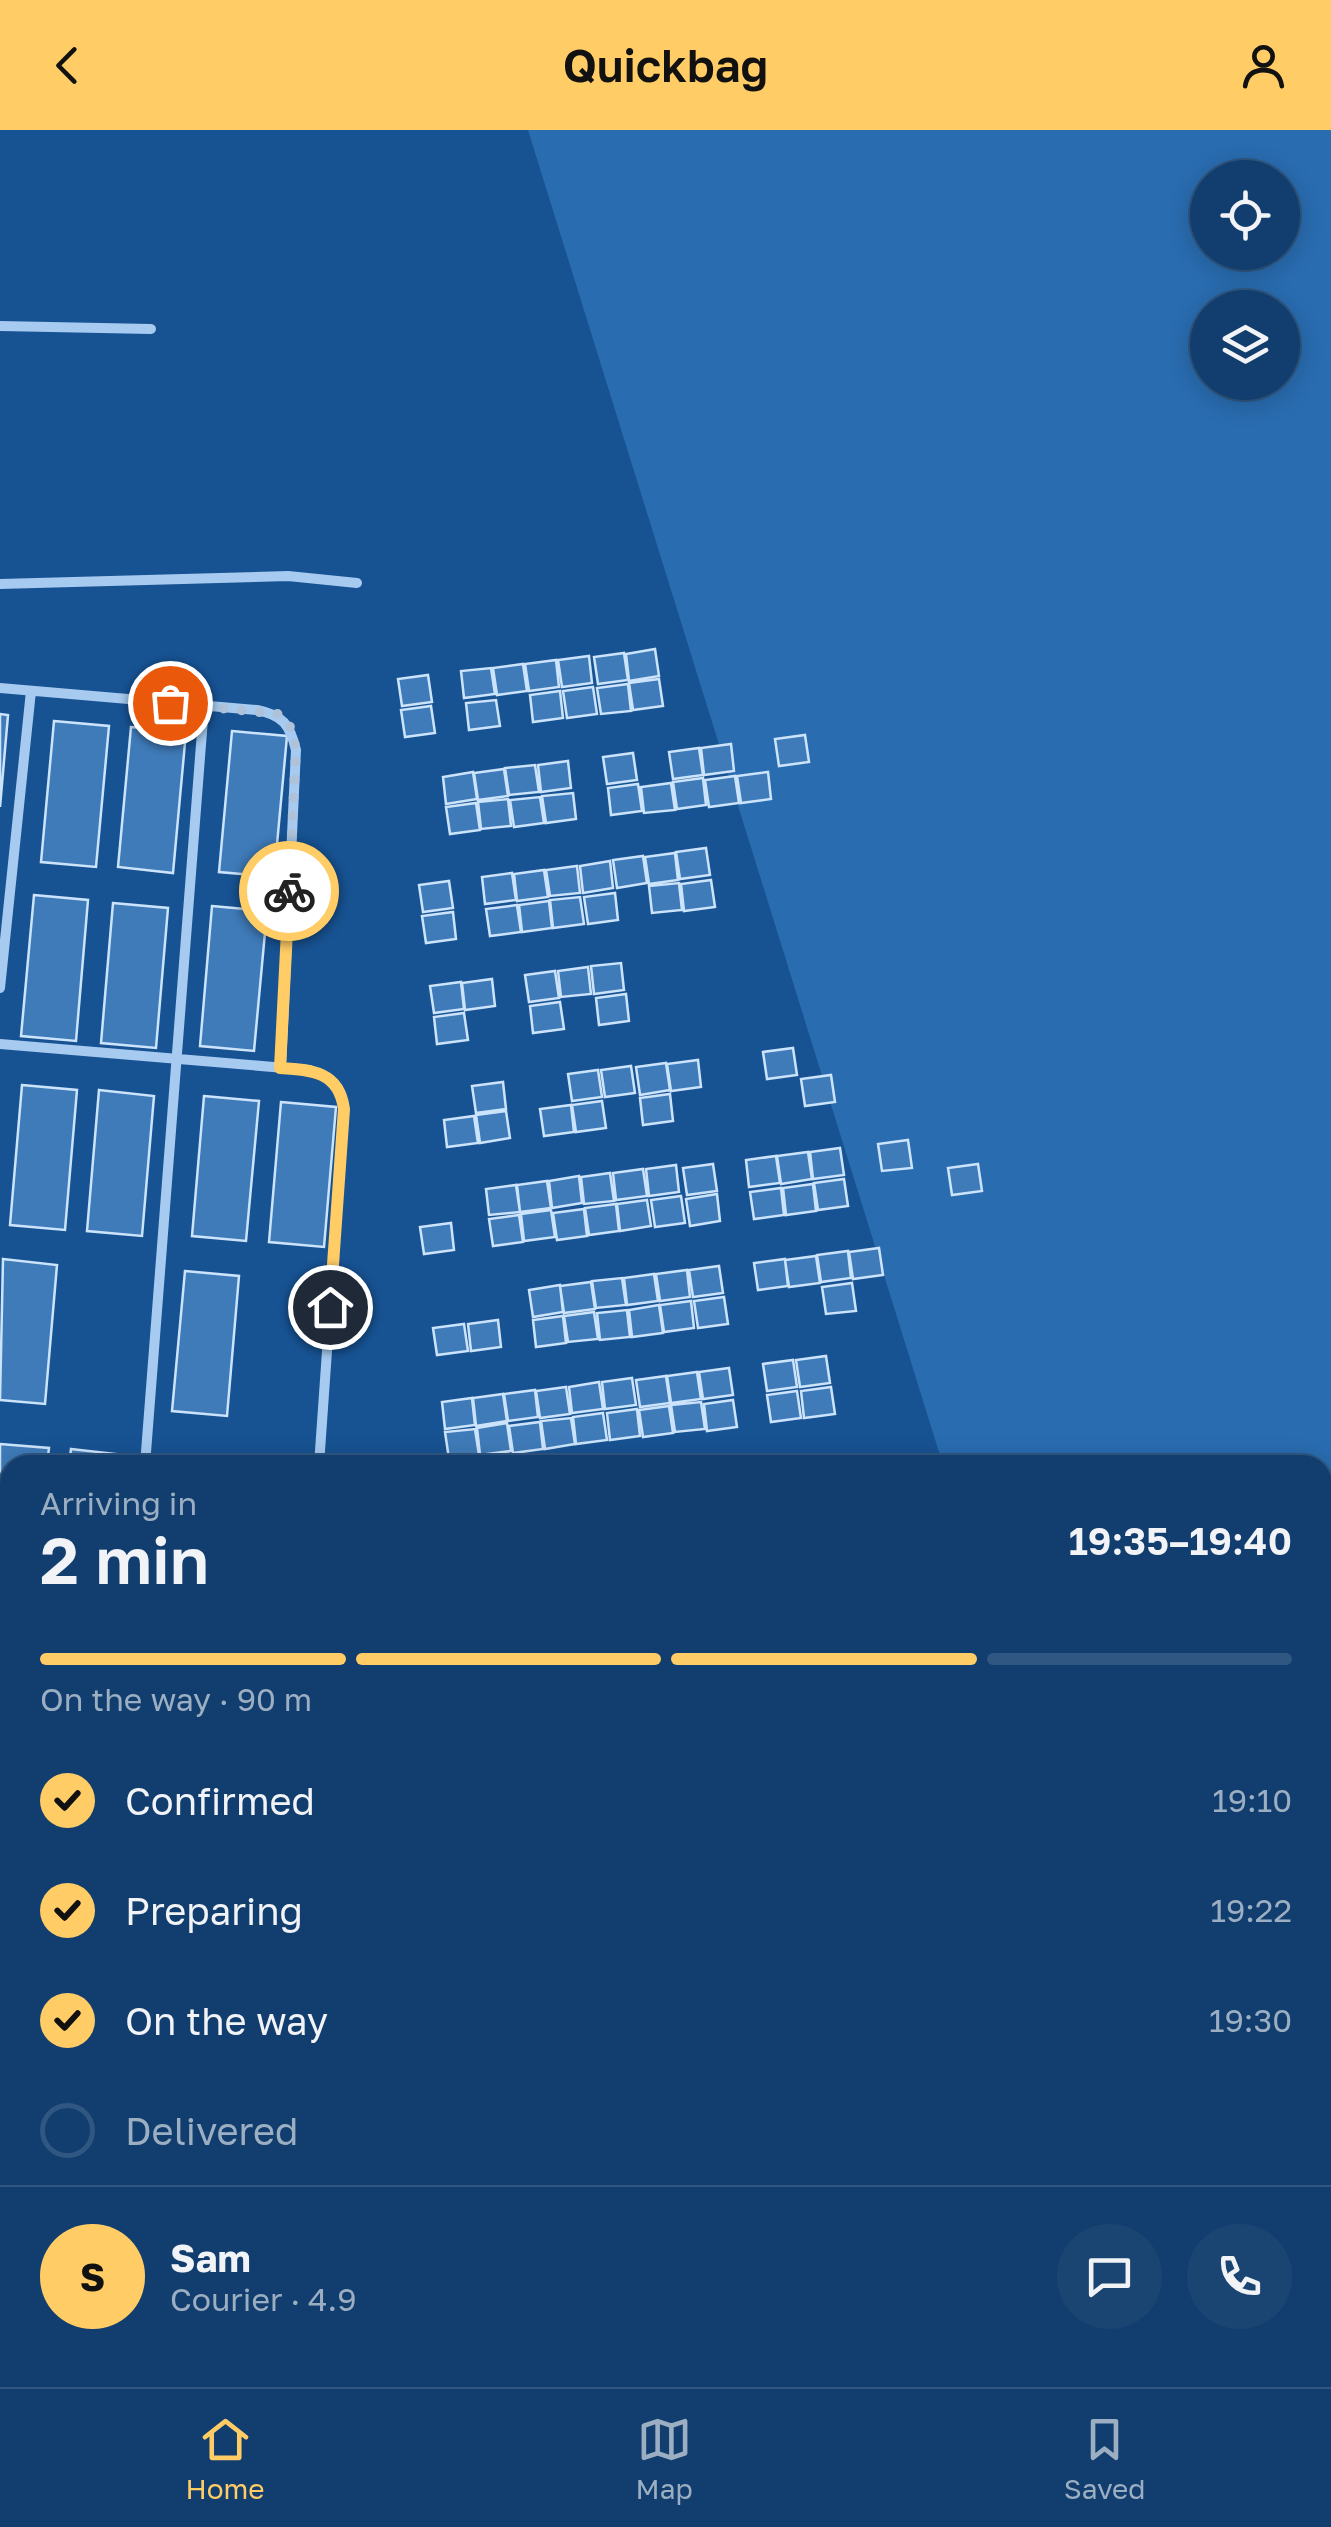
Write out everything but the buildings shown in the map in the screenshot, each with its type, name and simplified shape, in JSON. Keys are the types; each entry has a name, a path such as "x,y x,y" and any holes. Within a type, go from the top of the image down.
{"street":[{"path":"0,326 151,330"},
{"path":"0,584 288,576 357,583"},
{"path":"0,688 278,714 291,728 296,750 280,1068"},
{"path":"0,988 31,691"},
{"path":"145,1455 204,706"},
{"path":"0,1044 310,1070 331,1078 342,1090 344,1109 320,1455"}],"shaded area":[{"path":"528,130 1331,130 1331,1455 940,1455"}],"way so far":[{"path":"170,703 278,714 291,728 296,750 289,891"}],"route":[{"path":"289,891 280,1068 310,1070 331,1078 342,1090 344,1109 330,1307"}]}
